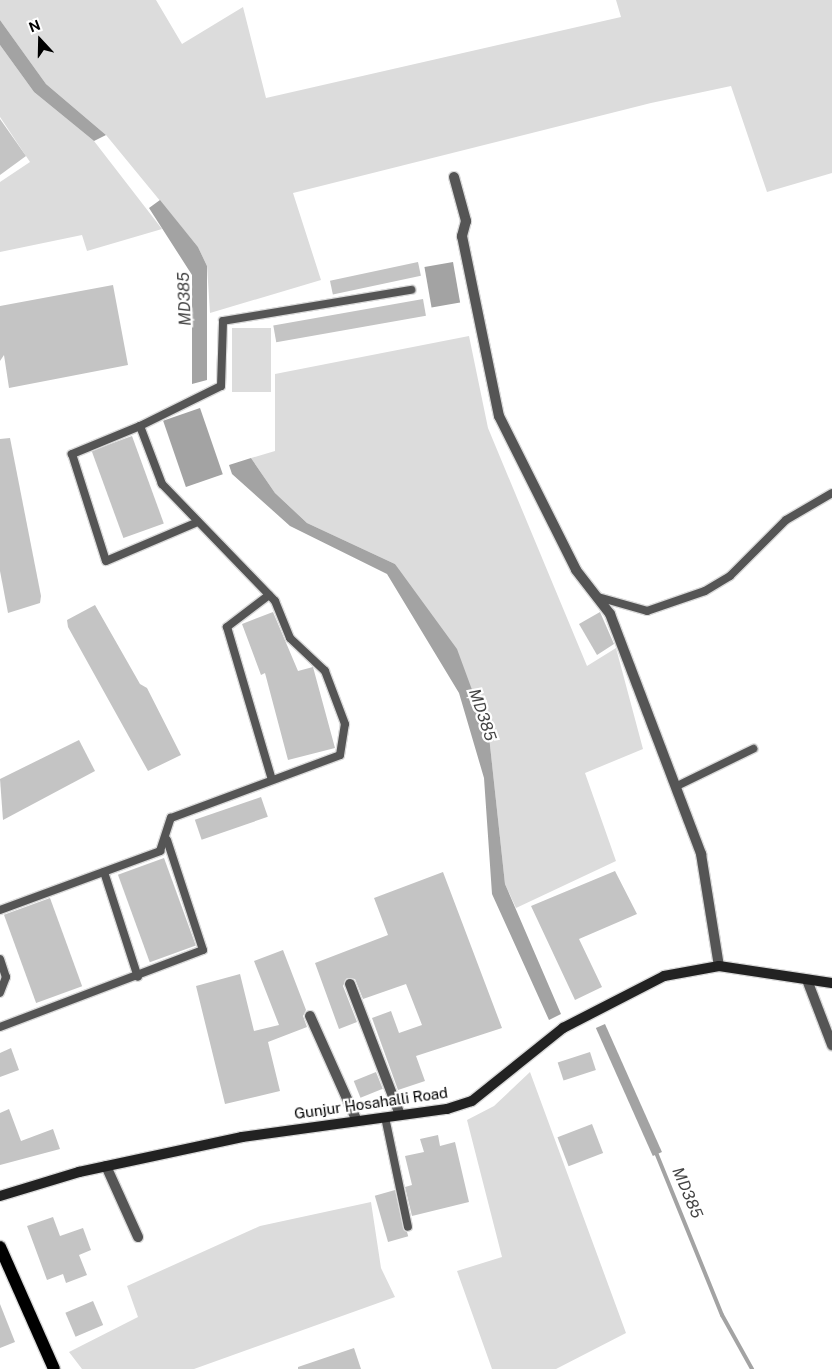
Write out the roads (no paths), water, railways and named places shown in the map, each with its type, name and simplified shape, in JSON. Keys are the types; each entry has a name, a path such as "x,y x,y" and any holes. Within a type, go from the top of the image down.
{"main road":[{"path":"0,1247 54,1369"}],"street":[{"path":"454,177 466,221 462,236 499,416 576,570 610,614 678,786 705,868 719,966"},
{"name":"Gunjur Hosahalli Road","path":"0,1196 106,1166 242,1137 447,1109 488,1093 563,1028 664,976 719,966 832,983"},
{"path":"807,980 832,1045"},
{"path":"350,984 400,1115"},
{"path":"310,1016 357,1121"},
{"path":"106,1166 138,1237"}],"lane":[{"path":"198,522 106,561 72,454 140,426 221,386 223,322 412,290"},
{"path":"0,910 160,851 167,840 171,818 340,755 345,724 325,672 290,638 269,595 162,484 140,426"},
{"path":"598,597 647,612 705,591 730,576 786,520 832,493"},
{"path":"269,595 227,627 272,780"},
{"path":"678,786 753,749"},
{"path":"0,1027 203,950 167,840"},
{"path":"104,872 138,976"},
{"path":"0,959 6,978 0,992"},
{"path":"384,1117 408,1226"}],"waterway":[{"name":"MD385","path":"655,1150 722,1315 752,1369"}]}
